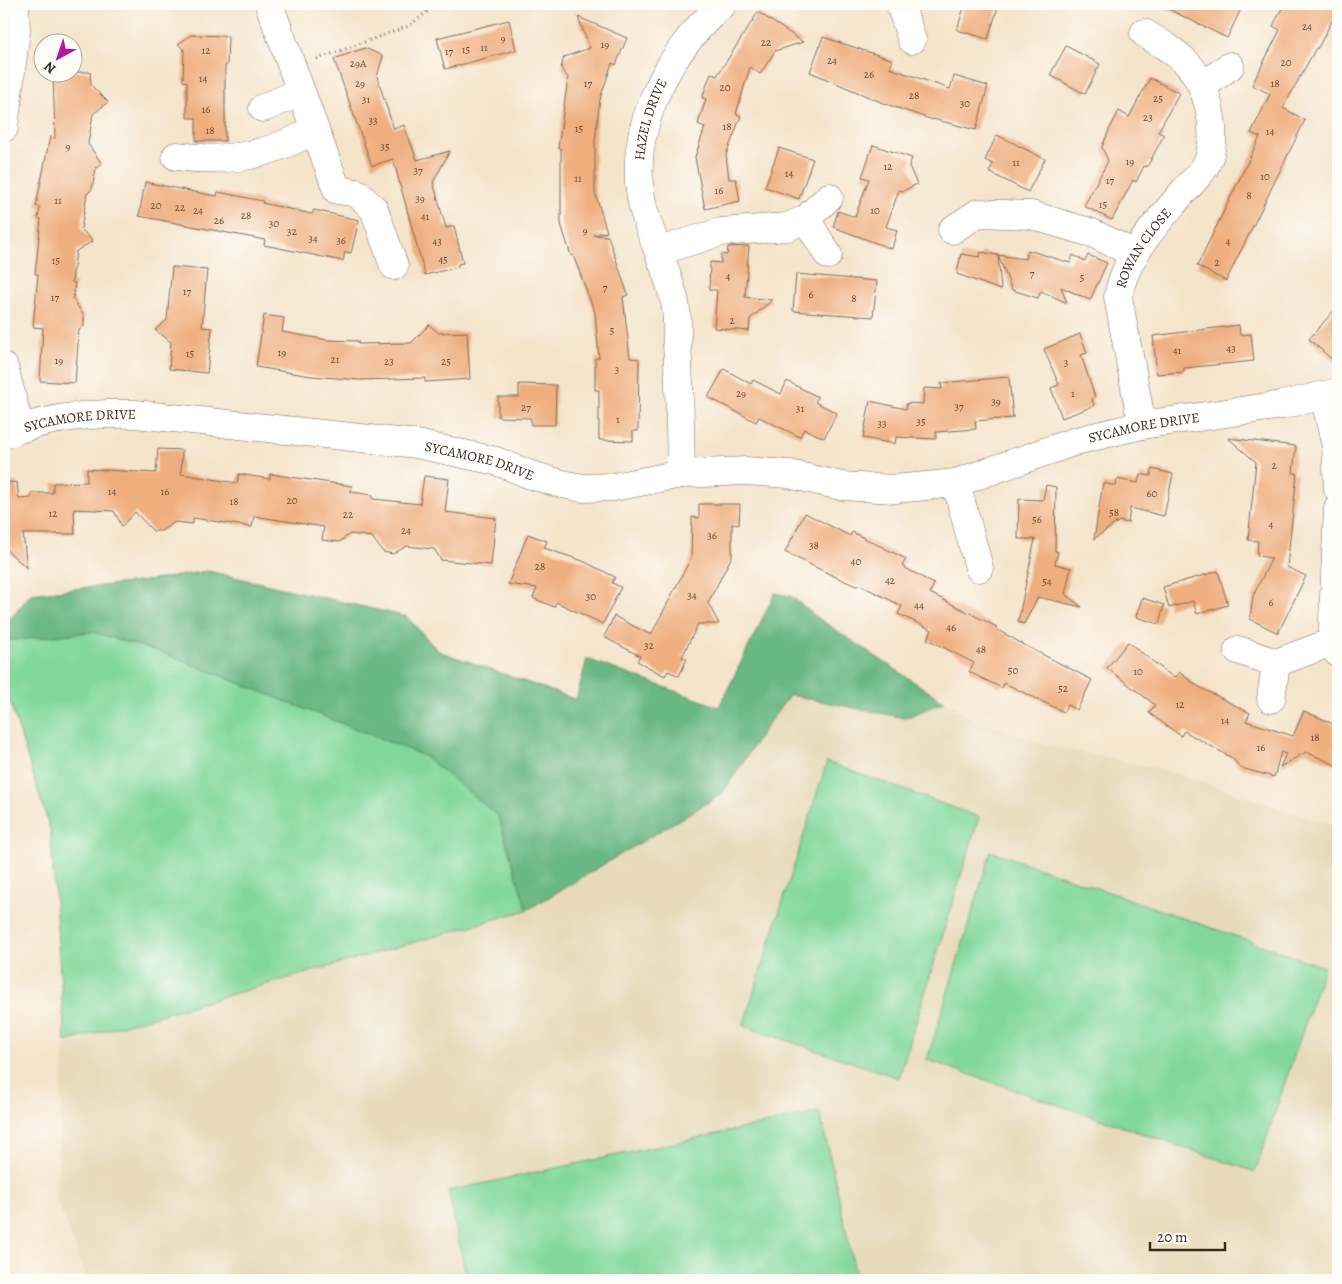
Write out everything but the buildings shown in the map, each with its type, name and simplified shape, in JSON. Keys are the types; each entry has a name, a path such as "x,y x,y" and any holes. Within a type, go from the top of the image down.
{"street":[{"path":"4,128 16,31 15,4"},
{"path":"269,4 337,190 357,193 374,209 394,266"},
{"name":"HAZEL DRIVE","path":"681,474 675,304 640,193 638,152 642,132 656,93 672,64 692,34 723,4"},
{"path":"900,4 912,40"},
{"name":"ROWAN CLOSE","path":"1142,425 1118,297 1121,277 1134,254 1207,163 1213,127 1203,86 1185,60 1144,33"},
{"path":"1203,86 1230,66"},
{"path":"263,108 297,80"},
{"path":"176,156 208,160 246,157 288,144 315,130"},
{"path":"659,251 721,232 787,227 806,219 829,197"},
{"path":"952,230 978,213 1031,215 1092,233 1134,254"},
{"path":"806,219 828,255"},
{"path":"4,366 12,432"},
{"path":"1331,394 1338,489"},
{"name":"SYCAMORE DRIVE","path":"12,432 100,413 135,414 417,444 496,461 562,484 583,488 614,487 681,474 763,472 789,474 841,486 895,489 956,484 1076,441 1142,425 1282,405 1331,394"},
{"path":"956,484 979,568"},
{"path":"1238,650 1276,663 1335,648 1338,509"},
{"path":"1271,698 1276,663"}],"path":[{"path":"297,80 409,26 437,4"}],"shaded area":[{"path":"775,593 791,596 815,616 971,718 1046,745 1161,769 1338,827 1338,1280 88,1280 56,1199 65,1042 527,910 587,659 719,707"}],"green space":[{"path":"208,571 407,617 438,651 577,700 527,910 65,1042 50,829 4,683 4,627 31,594 147,581"},
{"path":"208,571 407,617 438,651 576,700 587,659 719,707 775,593 791,596 815,616 944,702 905,718 790,695 767,725 722,794 527,910 498,816 424,756 163,653 92,632 4,641 4,627 31,594 147,581"},
{"path":"827,762 979,817 899,1078 743,1026"},
{"path":"991,851 1324,967 1255,1172 927,1060"},
{"path":"820,1112 857,1280 467,1280 448,1191"}]}
